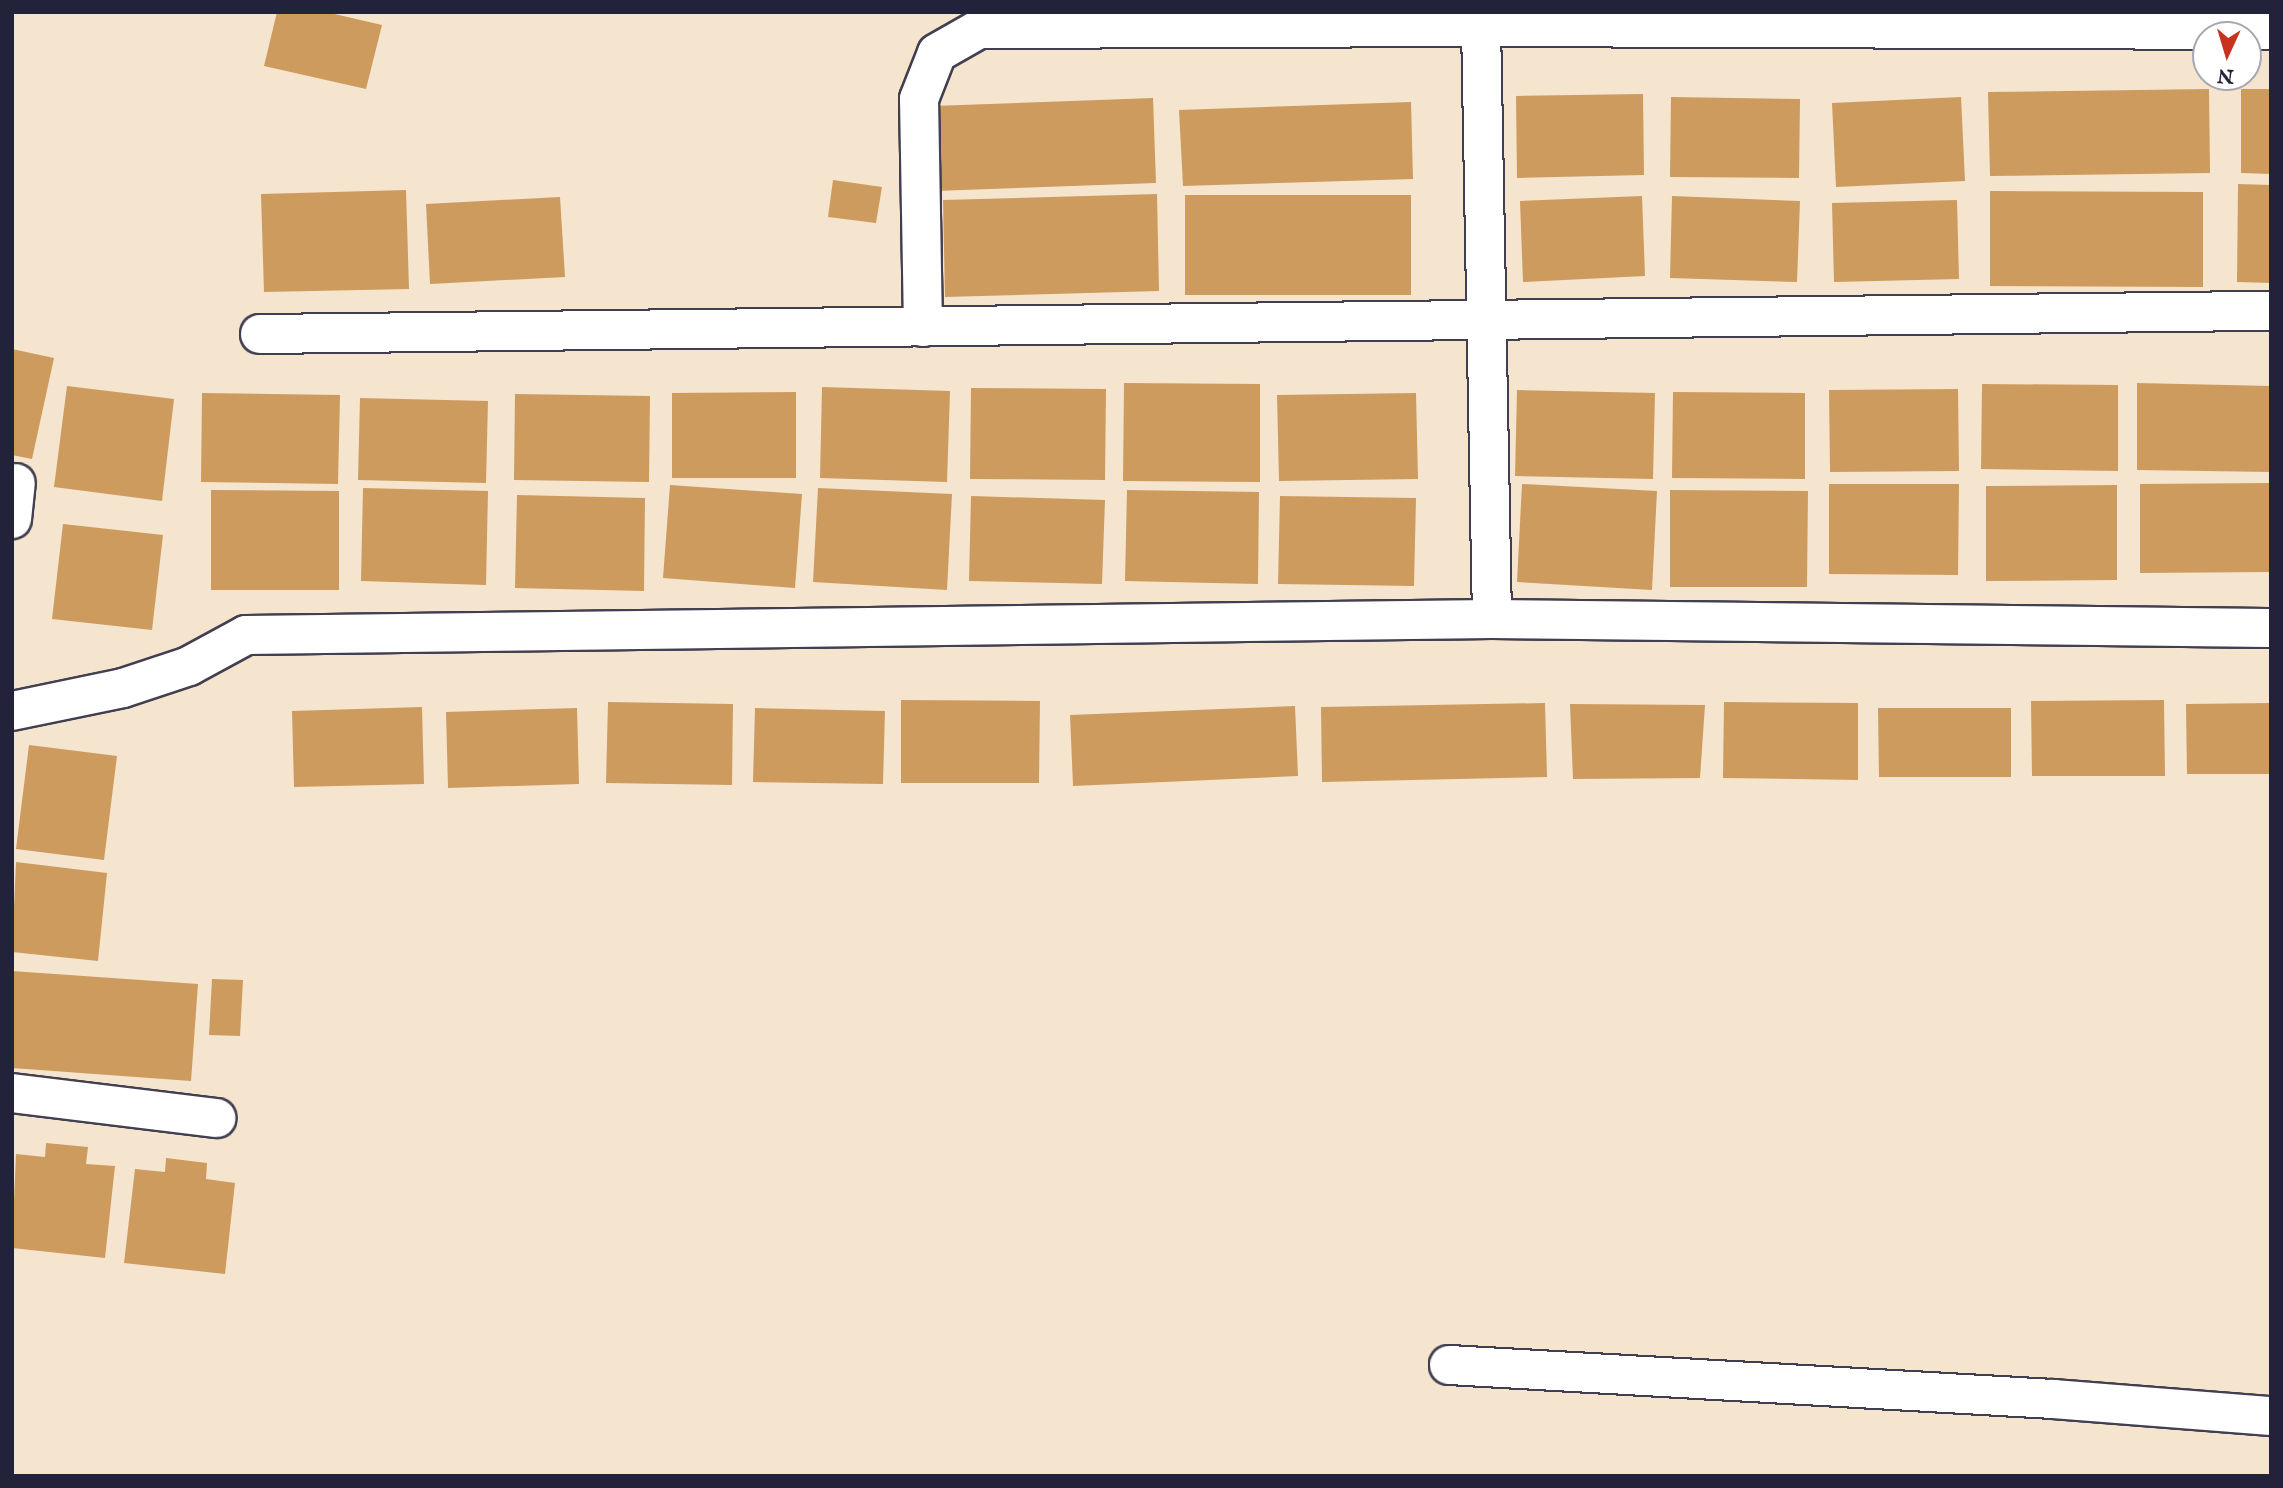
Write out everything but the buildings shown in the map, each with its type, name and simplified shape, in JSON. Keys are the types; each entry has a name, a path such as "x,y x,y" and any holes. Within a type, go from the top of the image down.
{"street":[{"path":"1481,27 1492,619"},
{"path":"923,327 919,99 937,53 979,29 1481,27 2271,30"},
{"path":"260,334 2271,311"},
{"path":"12,711 123,688 189,666 246,635 1492,619 2271,628"},
{"path":"12,1093 216,1118"},
{"path":"1449,1365 2039,1399 2271,1416"}]}
